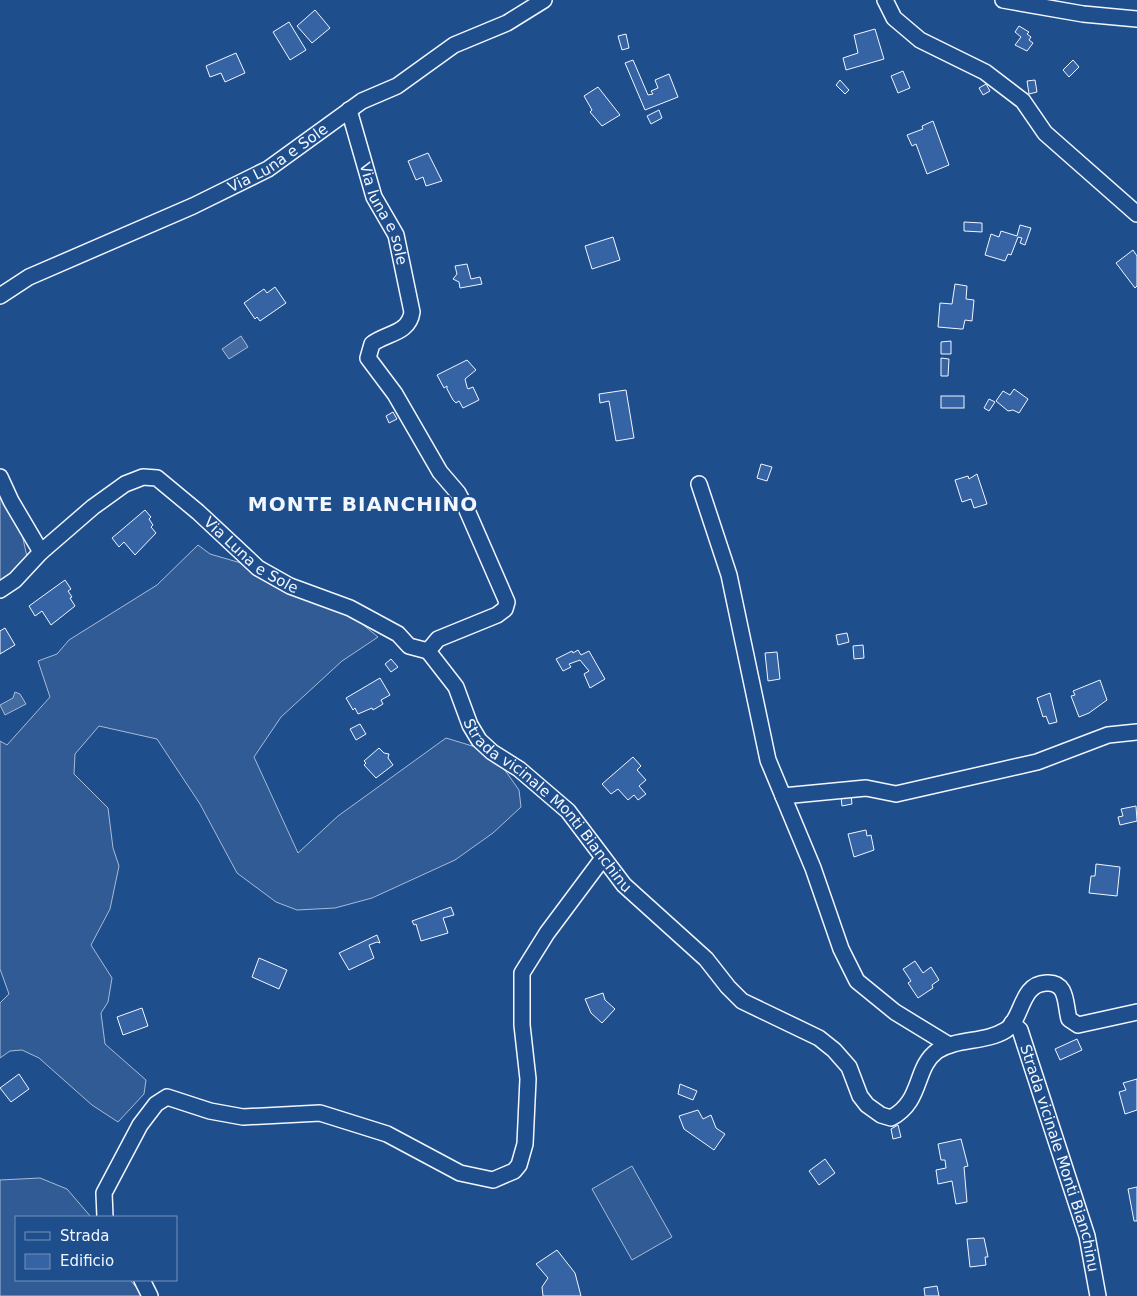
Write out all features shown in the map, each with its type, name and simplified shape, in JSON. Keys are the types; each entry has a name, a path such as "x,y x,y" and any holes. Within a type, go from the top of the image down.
{"street":[{"name":"Via Luna e Sole","path":"0,296 29,277 192,206 268,169 350,110 377,93 397,86 454,45 507,22 544,0"},
{"path":"885,0 894,18 920,40 988,74 1023,101 1045,133 1137,214"},
{"path":"1003,0 1083,14 1137,19"},
{"name":"Via luna e sole","path":"350,110 374,198 396,235 405,270 412,312 411,318 404,328 372,344 368,358 395,394 440,472 458,493 498,577 507,602 504,609 497,615 438,639 428,651"},
{"path":"0,477 11,501 41,552"},
{"name":"Via Luna e Sole","path":"0,590 15,580 41,552 93,507 125,484 143,477 157,478 198,512 258,568 290,586 350,608 398,634 409,646 428,651"},
{"path":"699,484 729,575 768,760 813,868 841,950 857,981 895,1012 949,1045"},
{"name":"Strada vicinale Monti Bianchinu","path":"428,651 456,687 470,725 479,740 492,752 519,769 568,811 624,885 706,959 728,987 742,1001 819,1038 834,1050 849,1067 860,1096 867,1106 880,1115 891,1118 909,1104 926,1063 936,1052 949,1045 970,1042 1006,1030 1012,1023 1020,1030 1090,1246 1098,1296"},
{"path":"783,796 866,788 896,794 1036,762 1108,735 1137,732"},
{"path":"105,1216 104,1193 140,1125 156,1104 167,1097 210,1111 243,1117 320,1113 386,1134 460,1173 493,1180 514,1171 519,1165 525,1144 528,1079 522,1025 522,973 547,932 603,858"},
{"path":"1012,1023 1020,1004 1031,990 1043,983 1056,985 1062,989 1065,995 1069,1019 1078,1025 1087,1025 1137,1012"},
{"path":"142,1281 150,1296"}],"shaded area":[{"path":"241,336 248,347 229,359 222,349"},
{"path":"0,491 22,534 27,557 10,576 0,582"},
{"path":"198,545 210,554 258,568 338,604 378,637 342,661 281,717 254,757 298,853 338,816 446,738 492,752 519,790 521,807 493,833 455,860 372,898 335,908 297,910 276,902 237,873 200,804 157,739 99,726 75,754 74,774 108,808 113,848 119,866 110,909 91,945 112,978 108,1002 101,1013 105,1044 146,1080 144,1094 118,1122 92,1105 39,1058 22,1050 10,1051 0,1058 0,1003 9,994 0,969 0,741 7,745 50,697 38,661 57,654 69,640 157,585"},
{"path":"15,692 20,694 26,704 5,715 0,705 13,698"},
{"path":"632,1166 672,1237 632,1260 592,1189"},
{"path":"40,1178 67,1189 90,1216 15,1216 15,1281 131,1281 144,1296 0,1296 0,1180"}],"building":[{"path":"315,10 330,28 312,43 297,26"},
{"path":"289,22 306,50 290,60 273,32"},
{"path":"1019,26 1029,32 1027,34 1031,37 1029,40 1033,43 1027,51 1015,45 1021,37 1015,32"},
{"path":"875,29 884,59 846,70 843,58 858,53 854,35"},
{"path":"626,34 629,48 622,50 618,36"},
{"path":"236,53 245,73 225,82 221,73 210,77 206,66"},
{"path":"633,60 648,95 653,94 651,91 658,88 655,80 669,74 678,97 645,110 625,63"},
{"path":"1073,60 1079,67 1069,77 1063,70"},
{"path":"903,71 910,88 898,93 891,76"},
{"path":"840,80 849,90 845,94 836,85"},
{"path":"1035,80 1037,92 1029,94 1027,81"},
{"path":"986,84 990,91 983,95 979,88"},
{"path":"598,87 620,115 602,126 590,112 592,110 584,96"},
{"path":"659,110 662,118 651,124 647,116"},
{"path":"933,121 949,165 927,174 916,144 912,146 907,135 923,129 922,126"},
{"path":"428,153 442,181 426,186 423,177 416,180 408,161"},
{"path":"964,222 982,223 982,232 964,231"},
{"path":"1020,225 1031,228 1025,245 1020,243 1022,238 1018,237 1011,255 1008,254 1005,261 985,255 991,234 999,237 1001,231 1017,236"},
{"path":"613,237 620,260 592,269 585,246"},
{"path":"1133,250 1137,256 1137,286 1135,288 1116,263"},
{"path":"467,264 471,279 480,277 482,284 460,288 459,282 453,279 457,274 455,266"},
{"path":"955,284 967,286 966,299 974,300 972,321 965,320 963,329 938,327 940,303 952,304"},
{"path":"275,287 286,303 260,321 257,317 255,319 244,303 264,289 267,293"},
{"path":"951,341 951,354 941,354 941,342"},
{"path":"941,358 949,359 948,376 941,376"},
{"path":"467,360 476,370 465,379 467,387 468,389 473,387 479,400 463,408 459,401 456,403 453,400 447,386 444,388 437,375"},
{"path":"1014,389 1028,399 1019,413 1013,410 1008,411 996,401 1003,391 1010,395"},
{"path":"626,390 634,438 616,441 609,401 600,403 599,394"},
{"path":"941,396 964,396 964,408 941,408"},
{"path":"989,399 995,402 989,411 984,408"},
{"path":"393,412 397,419 389,423 386,416"},
{"path":"761,464 772,467 767,481 757,478"},
{"path":"977,474 987,504 974,508 971,499 962,502 955,480 968,476 969,479"},
{"path":"145,510 151,517 149,519 153,525 151,527 156,533 135,555 124,542 119,547 112,538"},
{"path":"65,580 71,589 68,591 75,606 51,625 42,611 35,616 29,606"},
{"path":"5,628 15,645 0,654 0,631"},
{"path":"847,633 849,642 838,645 836,635"},
{"path":"863,645 864,658 854,659 853,646"},
{"path":"578,650 581,655 589,651 605,679 590,688 584,674 589,671 580,660 569,664 571,667 563,671 556,659"},
{"path":"777,652 780,679 768,681 765,653"},
{"path":"391,659 398,667 391,672 385,664"},
{"path":"380,678 390,695 381,700 383,704 373,710 372,708 358,714 355,708 353,710 346,698"},
{"path":"1100,680 1107,700 1089,713 1079,717 1071,696 1075,695 1073,691"},
{"path":"1050,693 1057,722 1049,724 1046,716 1043,717 1037,698"},
{"path":"360,724 366,734 356,740 350,729"},
{"path":"379,748 384,753 389,754 388,758 393,765 376,778 364,765 366,763 364,761"},
{"path":"633,757 641,766 637,770 646,780 639,786 646,794 638,800 634,795 628,800 618,789 611,794 602,784"},
{"path":"851,795 852,804 842,806 841,797"},
{"path":"1136,806 1137,821 1120,825 1118,817 1123,816 1121,809"},
{"path":"866,830 867,836 871,835 874,850 854,857 848,834"},
{"path":"1096,864 1120,867 1117,896 1089,893 1091,876 1095,876"},
{"path":"451,907 454,915 443,918 448,933 421,941 416,924 414,925 412,921"},
{"path":"377,935 380,943 377,942 369,945 374,958 349,970 339,953"},
{"path":"259,958 287,970 279,989 252,977"},
{"path":"915,961 923,973 931,967 939,980 932,985 933,988 918,998 908,983 911,981 903,969"},
{"path":"603,993 605,1000 615,1009 602,1023 591,1013 585,999"},
{"path":"142,1008 148,1026 123,1035 117,1017"},
{"path":"1077,1039 1082,1050 1060,1060 1055,1049"},
{"path":"19,1074 29,1089 11,1102 0,1088"},
{"path":"1137,1079 1137,1110 1125,1114 1119,1092 1126,1090 1123,1083"},
{"path":"680,1084 697,1091 693,1100 678,1094"},
{"path":"698,1110 703,1119 711,1115 716,1128 725,1134 714,1150 684,1129 679,1116"},
{"path":"898,1125 901,1137 893,1139 891,1129"},
{"path":"961,1139 968,1166 964,1167 967,1202 956,1204 952,1181 938,1184 936,1170 946,1168 945,1160 941,1160 938,1144"},
{"path":"825,1159 835,1173 819,1185 809,1171"},
{"path":"1137,1187 1137,1221 1134,1221 1128,1189"},
{"path":"984,1238 988,1257 985,1257 986,1265 970,1267 967,1239"},
{"path":"557,1250 575,1273 581,1296 543,1296 542,1287 548,1278 536,1264"},
{"path":"937,1286 939,1296 925,1296 924,1288"}],"district":[{"name":"MONTE BIANCHINO","path":"363,504"}]}
